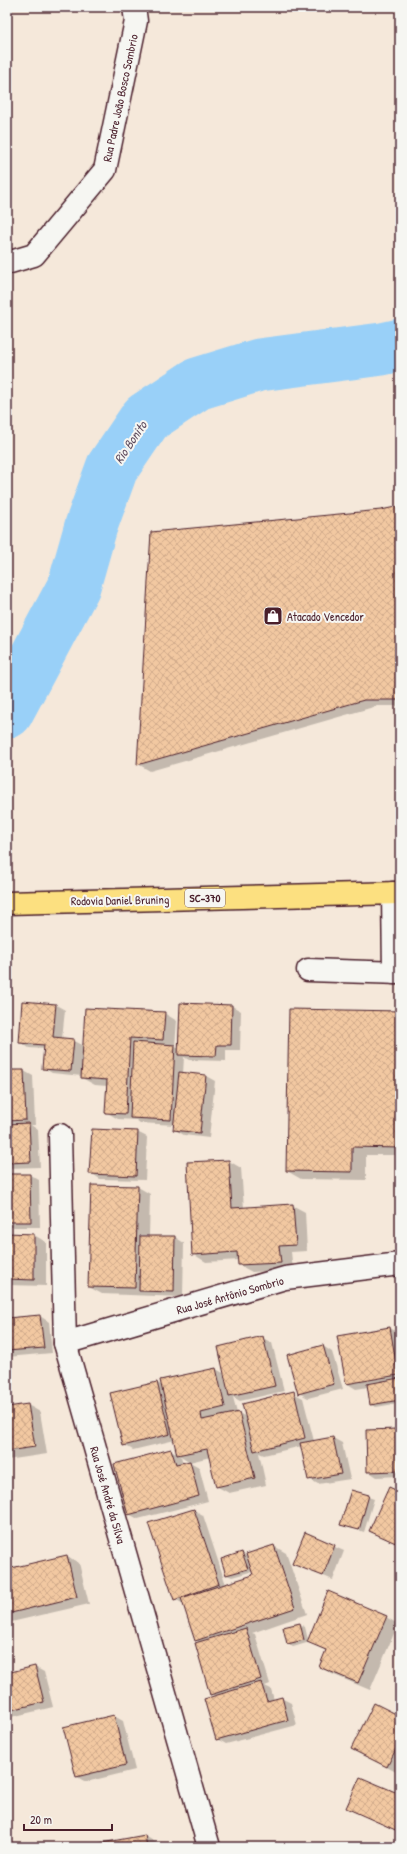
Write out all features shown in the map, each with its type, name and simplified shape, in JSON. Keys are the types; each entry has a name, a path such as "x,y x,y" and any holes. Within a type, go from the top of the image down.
{"main road":[{"name":"Rodovia Daniel Bruning","path":"9,903 396,893"}],"street":[{"name":"Rua Padre João Bosco Sombrio","path":"7,263 34,256 105,170 136,21 134,7"},
{"path":"308,970 397,973 396,893"},
{"name":"Rua José André da Silva","path":"60,1135 65,1343 209,1847"},
{"name":"Rua José Antônio Sombrio","path":"65,1343 285,1278 400,1264"}],"building":[{"name":"Atacado Vencedor","path":"400,506 400,700 364,700 137,765 151,532 381,510"},
{"path":"22,1001 56,1004 53,1037 74,1039 71,1071 42,1069 44,1045 19,1043"},
{"path":"180,1003 232,1005 231,1045 217,1045 216,1056 178,1055"},
{"path":"85,1008 165,1012 163,1040 130,1038 126,1114 105,1113 107,1080 81,1078"},
{"path":"289,1009 400,1011 400,1148 352,1147 352,1172 286,1171"},
{"path":"133,1042 175,1045 171,1120 130,1118"},
{"path":"7,1070 24,1070 26,1120 7,1121"},
{"path":"179,1072 206,1075 200,1133 173,1130"},
{"path":"29,1123 31,1162 7,1163 7,1124"},
{"path":"92,1129 138,1131 136,1176 89,1174"},
{"path":"229,1160 232,1208 293,1204 296,1245 279,1246 281,1263 238,1265 237,1252 192,1255 187,1162"},
{"path":"7,1174 30,1174 31,1222 7,1222"},
{"path":"91,1185 138,1186 135,1288 88,1287"},
{"path":"7,1233 34,1234 34,1280 7,1279"},
{"path":"140,1236 175,1236 174,1292 139,1291"},
{"path":"40,1315 44,1348 7,1351 7,1318"},
{"path":"390,1327 398,1375 346,1384 337,1336"},
{"path":"263,1336 275,1386 229,1396 218,1347"},
{"path":"323,1345 334,1384 298,1394 287,1355"},
{"path":"216,1368 225,1407 201,1413 202,1420 239,1412 255,1478 216,1487 207,1449 177,1455 160,1380"},
{"path":"399,1378 400,1400 370,1405 367,1384"},
{"path":"157,1382 170,1434 123,1446 110,1393"},
{"path":"294,1391 305,1438 254,1451 242,1404"},
{"path":"28,1404 35,1447 7,1451 7,1407"},
{"path":"397,1429 398,1471 367,1472 366,1430"},
{"path":"333,1437 341,1474 308,1480 300,1443"},
{"path":"171,1449 176,1464 190,1461 199,1496 128,1515 114,1464"},
{"path":"389,1487 400,1492 400,1545 369,1531"},
{"path":"351,1490 369,1495 359,1530 340,1525"},
{"path":"194,1509 219,1584 174,1600 148,1523"},
{"path":"305,1532 335,1545 323,1576 292,1564"},
{"path":"274,1545 295,1608 195,1641 181,1598 253,1575 246,1554"},
{"path":"242,1552 248,1569 226,1575 221,1559"},
{"path":"67,1555 77,1597 7,1614 7,1569"},
{"path":"328,1591 387,1616 358,1683 319,1667 326,1650 307,1642"},
{"path":"300,1623 304,1640 287,1644 283,1627"},
{"path":"246,1628 261,1679 210,1695 195,1643"},
{"path":"35,1666 44,1702 7,1711 7,1673"},
{"path":"261,1682 267,1701 282,1697 288,1720 216,1740 204,1699"},
{"path":"374,1703 400,1716 400,1741 387,1767 351,1749"},
{"path":"114,1715 126,1765 76,1777 63,1727"},
{"path":"360,1777 400,1794 400,1832 346,1808"},
{"path":"145,1835 147,1847 80,1847"}],"waterway":[{"name":"Rio Bonito","path":"7,712 74,586 91,526 112,468 146,418 197,384 259,365 382,349 400,345"}],"place":[{"name":"Atacado Vencedor","path":"273,616"}]}
